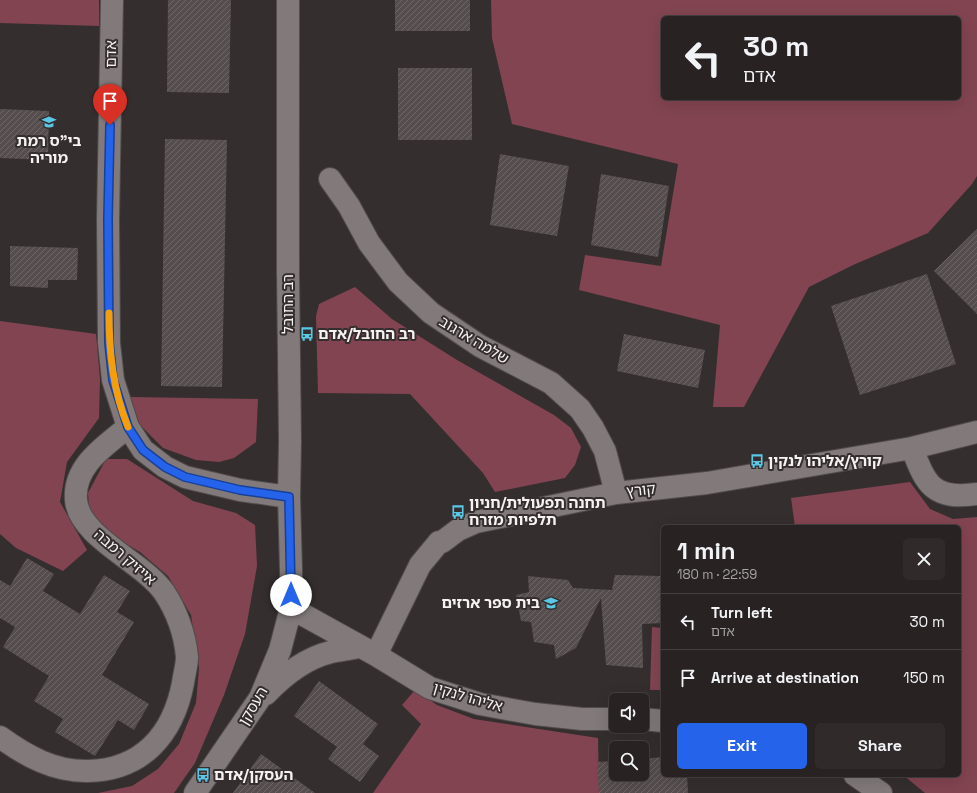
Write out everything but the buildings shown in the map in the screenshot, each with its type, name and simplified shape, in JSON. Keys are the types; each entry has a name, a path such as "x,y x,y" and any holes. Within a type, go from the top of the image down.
{"street":[{"name":"אדם","path":"112,0 108,219 109,343 113,380 128,427 143,450 165,467 185,477 240,490 289,497"},
{"name":"רב החובל","path":"288,0 289,497 291,608"},
{"name":"שלמה ארגוב","path":"330,179 349,206 369,243 398,282 431,313 480,346 551,383 580,409 593,428 605,451 616,493"},
{"name":"אייזיק רמבה","path":"0,737 35,759 55,767 78,771 99,771 119,767 138,757 153,745 167,729 180,701 187,657 176,612 163,591 149,575 95,533 81,517 76,500 78,480 85,465 96,453 128,427"},
{"name":"קורץ","path":"368,651 414,581 420,565 439,542 442,542 458,530 476,522 616,493 707,483 912,448 977,432"},
{"path":"912,448 921,472 929,484 941,493 963,496 977,494"},
{"name":"אליהו לנקין","path":"291,608 430,688 480,704 535,714 582,719 609,719"},
{"name":"העסקן","path":"195,793 251,712 267,684 278,657 287,628 291,608"},
{"path":"251,712 275,685 290,672 310,660 330,652 368,651"},
{"path":"649,720 661,721"},
{"path":"858,777 881,793"}],"shaded area":[{"path":"0,0 99,0 99,26 0,23"},
{"path":"491,0 977,0 977,176 972,184 928,233 853,265 809,287 744,407 713,407 720,325 579,290 585,255 661,266 678,164 512,124 492,38"},
{"path":"355,287 392,319 457,360 554,415 571,428 581,447 575,465 565,478 495,492 483,473 410,394 318,393 316,316 319,304"},
{"path":"0,321 96,334 100,379 99,418 67,462 60,502 87,550 63,571 16,548 0,534"},
{"path":"130,397 258,399 256,442 234,458 219,462 196,460 163,448 140,425"},
{"path":"106,459 127,459 193,501 236,513 255,525 257,566 245,634 224,695 195,763 174,793 98,793 132,786 158,769 179,744 196,703 199,668 191,615 168,576 140,552 101,529 89,510 88,493"},
{"path":"910,482 930,509 953,519 977,517 977,793 925,793 905,777 961,777 961,525 795,525 791,498"},
{"path":"652,627 661,628 661,690 650,690"},
{"path":"415,690 437,705 474,719 598,738 599,793 373,793 421,724 402,705"}],"slow traffic":[{"path":"109,313 109,343 113,380 118,400 128,427"}],"place":[{"name":"בי\"ס רמת מוריה","path":"49,122"},
{"name":"רב החובל/אדם","path":"307,334"},
{"name":"קורץ/אליהו לנקין","path":"757,461"},
{"name":"תחנה תפעולית/חניון תלפיות מזרח","path":"458,512"},
{"name":"בית ספר ארזים","path":"551,603"},
{"name":"העסקן/אדם","path":"203,775"}],"route":[{"path":"110,125 108,219 109,343 113,380 118,400 128,427 143,450 165,467 185,477 240,490 289,497 291,595"}]}
